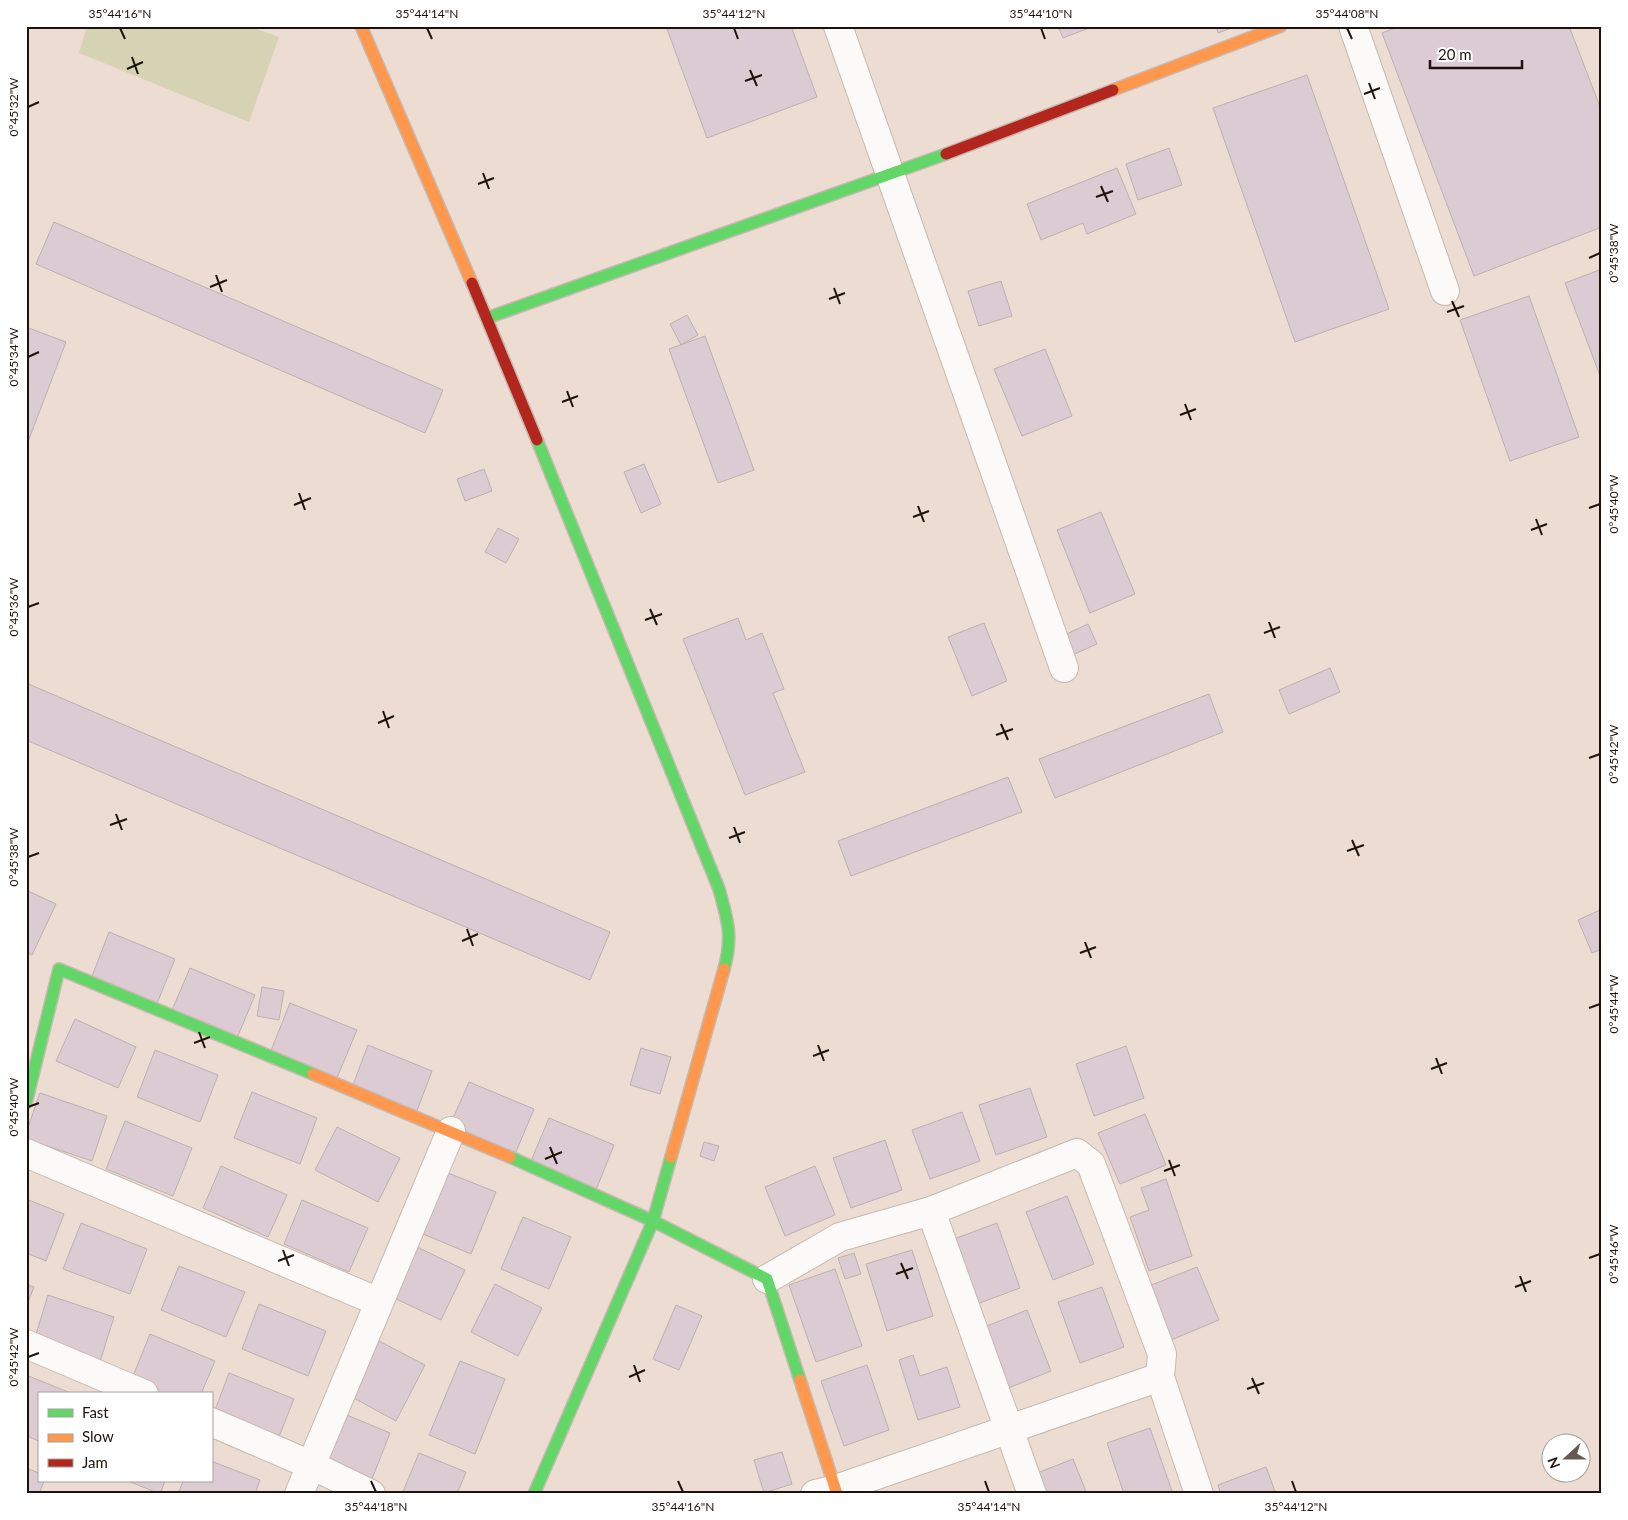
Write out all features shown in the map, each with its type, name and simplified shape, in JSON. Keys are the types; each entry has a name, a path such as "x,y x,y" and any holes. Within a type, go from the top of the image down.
{"street":[{"path":"361,26 487,318 719,889 728,919 729,950 653,1221 534,1494"},
{"path":"838,26 1064,668"},
{"path":"487,318 890,175 1281,26"},
{"path":"1353,26 1445,291"},
{"path":"26,1103 59,969 451,1131 653,1221 767,1279 830,1492 1160,1376"},
{"path":"299,1494 451,1131"},
{"path":"26,1153 379,1302"},
{"path":"767,1279 840,1237 931,1211 1077,1153 1091,1164 1162,1354 1160,1376 1199,1494"},
{"path":"931,1211 1032,1494"},
{"path":"26,1344 139,1392"},
{"path":"212,1422 311,1465 371,1494"}],"shaded area":[{"path":"87,26 248,26 279,37 249,122 79,53"}],"building":[{"path":"666,26 791,26 817,97 707,138"},
{"path":"1058,26 1089,26 1089,28 1063,38"},
{"path":"1216,26 1237,26 1218,33"},
{"path":"1400,26 1569,26 1602,112 1602,227 1474,276 1382,33"},
{"path":"1307,75 1389,309 1295,342 1213,108"},
{"path":"1169,148 1182,185 1138,200 1126,164"},
{"path":"1117,168 1136,214 1087,234 1083,223 1041,240 1027,204"},
{"path":"54,222 443,390 425,433 36,264"},
{"path":"1602,269 1602,381 1565,283"},
{"path":"1001,281 1012,316 979,326 968,291"},
{"path":"1529,296 1579,437 1510,461 1460,320"},
{"path":"687,315 698,335 681,345 670,324"},
{"path":"26,327 66,342 26,447"},
{"path":"705,336 754,470 718,483 669,349"},
{"path":"1045,349 1072,416 1022,436 994,369"},
{"path":"644,464 661,504 641,513 624,472"},
{"path":"484,469 492,491 465,501 457,479"},
{"path":"1101,512 1135,594 1090,613 1057,530"},
{"path":"498,528 519,539 506,563 485,552"},
{"path":"738,618 746,640 762,633 784,689 773,693 805,772 745,795 683,639"},
{"path":"984,623 1007,681 972,696 948,637"},
{"path":"1088,624 1097,644 1070,656 1062,636"},
{"path":"1330,668 1340,692 1289,714 1279,690"},
{"path":"26,683 610,932 590,980 26,740"},
{"path":"1209,694 1223,732 1055,798 1039,759"},
{"path":"1008,777 1022,812 851,876 838,841"},
{"path":"26,890 56,904 32,955 26,952"},
{"path":"1602,909 1602,949 1592,953 1578,920"},
{"path":"109,932 175,959 156,1006 91,979"},
{"path":"190,968 255,995 237,1038 172,1010"},
{"path":"262,987 284,991 279,1020 257,1016"},
{"path":"290,1003 357,1030 336,1080 270,1053"},
{"path":"75,1019 136,1047 118,1088 56,1061"},
{"path":"368,1045 432,1071 415,1116 351,1090"},
{"path":"1126,1046 1144,1098 1094,1116 1076,1064"},
{"path":"641,1048 671,1057 660,1094 630,1085"},
{"path":"155,1050 218,1075 200,1122 137,1097"},
{"path":"469,1082 534,1109 513,1159 447,1132"},
{"path":"1030,1088 1047,1137 996,1155 979,1105"},
{"path":"252,1092 317,1118 300,1164 234,1138"},
{"path":"40,1093 107,1116 92,1161 26,1139 26,1133"},
{"path":"962,1112 980,1161 930,1179 912,1130"},
{"path":"1145,1114 1166,1165 1120,1184 1098,1133"},
{"path":"549,1118 614,1145 594,1195 528,1168"},
{"path":"125,1121 192,1148 173,1196 106,1169"},
{"path":"337,1127 400,1158 378,1202 315,1170"},
{"path":"885,1140 902,1190 851,1208 833,1158"},
{"path":"704,1142 719,1146 714,1161 700,1156"},
{"path":"221,1166 287,1195 268,1237 203,1208"},
{"path":"815,1166 835,1215 785,1236 765,1187"},
{"path":"448,1173 496,1192 471,1254 423,1234"},
{"path":"1166,1179 1192,1256 1149,1271 1130,1217 1149,1210 1141,1188"},
{"path":"1067,1196 1094,1264 1053,1280 1026,1212"},
{"path":"26,1199 64,1214 46,1261 26,1253"},
{"path":"302,1200 368,1228 349,1272 284,1244"},
{"path":"523,1217 571,1237 549,1289 501,1269"},
{"path":"81,1223 147,1249 130,1294 63,1269"},
{"path":"997,1223 1020,1288 977,1304 954,1239"},
{"path":"417,1247 465,1270 441,1320 394,1298"},
{"path":"912,1250 933,1316 887,1331 866,1264"},
{"path":"854,1253 861,1274 845,1279 838,1258"},
{"path":"179,1266 245,1292 226,1337 161,1310"},
{"path":"1197,1267 1219,1320 1171,1340 1149,1286"},
{"path":"835,1269 862,1346 816,1362 789,1285"},
{"path":"26,1284 34,1287 26,1307"},
{"path":"495,1284 542,1308 518,1356 471,1332"},
{"path":"1102,1287 1124,1347 1080,1363 1058,1302"},
{"path":"48,1295 114,1317 99,1365 33,1344"},
{"path":"259,1304 326,1331 308,1376 242,1349"},
{"path":"676,1305 702,1316 679,1370 653,1359"},
{"path":"1027,1310 1051,1371 1006,1389 982,1328"},
{"path":"150,1334 215,1361 202,1392 156,1392 131,1381"},
{"path":"379,1341 425,1365 396,1421 350,1396"},
{"path":"913,1355 920,1376 947,1367 960,1407 918,1420 899,1360"},
{"path":"460,1361 505,1379 475,1454 429,1435"},
{"path":"867,1365 889,1430 844,1446 821,1381"},
{"path":"229,1373 294,1399 276,1444 212,1418"},
{"path":"26,1375 68,1392 38,1392 38,1441 26,1436"},
{"path":"342,1413 390,1433 370,1484 322,1464"},
{"path":"1150,1428 1173,1494 1124,1494 1107,1443"},
{"path":"782,1452 792,1484 764,1493 754,1460"},
{"path":"419,1453 466,1472 457,1494 402,1494"},
{"path":"1073,1459 1087,1494 1040,1494 1032,1475"},
{"path":"212,1461 260,1480 255,1494 178,1494 183,1482 212,1482"},
{"path":"1266,1467 1276,1494 1221,1494 1218,1485"},
{"path":"26,1468 38,1473 38,1482 44,1482 39,1494 26,1494"},
{"path":"130,1482 165,1482 160,1494"}],"traffic: fast":[{"path":"487,318 946,154"},
{"path":"537,440 719,889 725,910 729,938 724,969"},
{"path":"26,1103 59,969 313,1074"},
{"path":"510,1157 653,1221 767,1279 800,1380"},
{"path":"534,1494 653,1221 671,1157"}],"traffic: slow":[{"path":"361,26 472,283"},
{"path":"1113,90 1281,26"},
{"path":"671,1157 724,969"},
{"path":"313,1074 510,1157"},
{"path":"800,1380 837,1494"}],"traffic: jam":[{"path":"946,154 1113,90"},
{"path":"472,283 537,440"}]}
